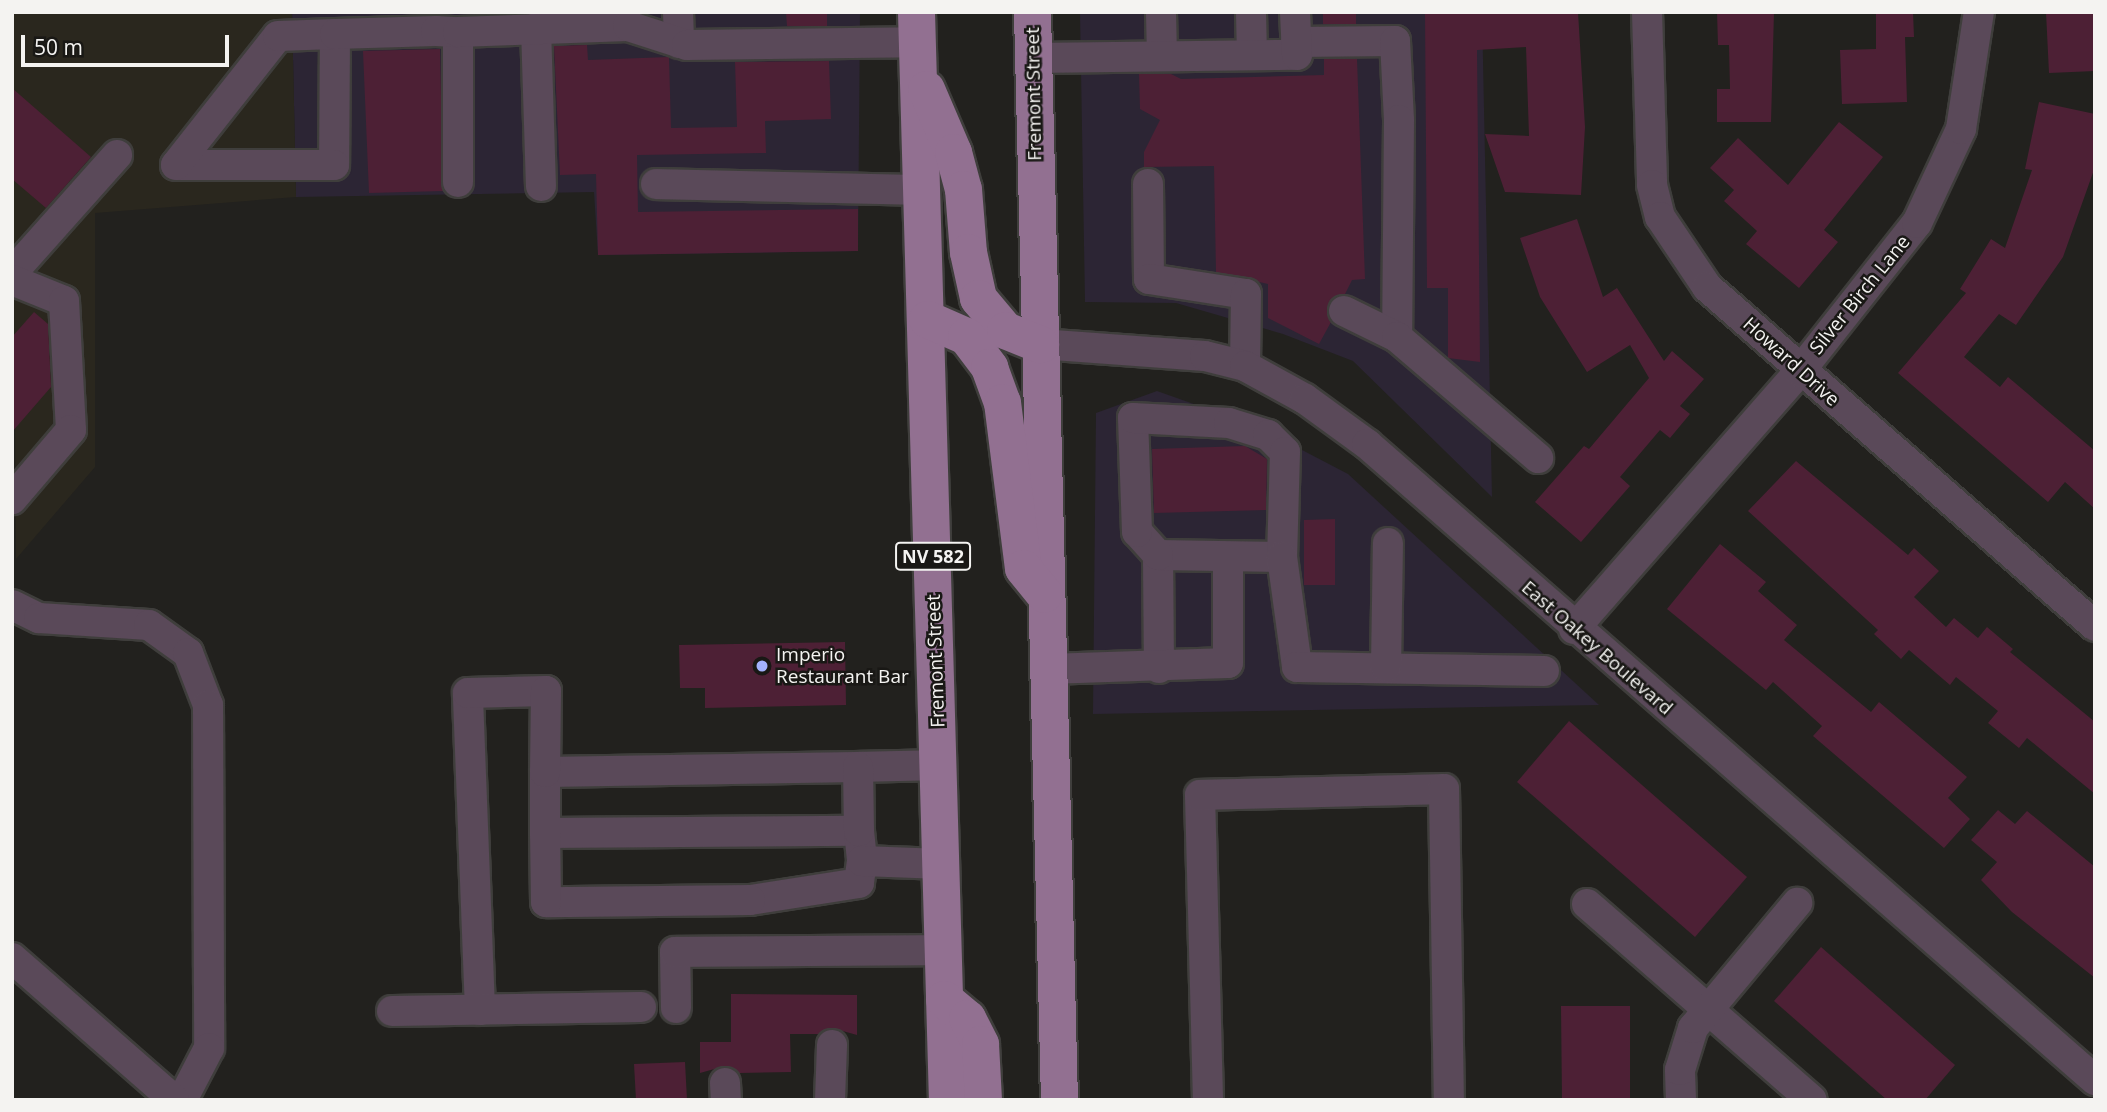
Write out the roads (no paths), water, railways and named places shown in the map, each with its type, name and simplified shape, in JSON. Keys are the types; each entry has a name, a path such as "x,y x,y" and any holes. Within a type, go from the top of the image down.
{"main road":[{"name":"Fremont Street","path":"1032,12 1059,1100"},
{"name":"Fremont Street","path":"917,41 927,319 947,1100"},
{"path":"917,41 963,189 968,253 978,298 1005,330 1040,344"},
{"path":"927,319 966,336 989,367 1002,402 1023,568 1046,597"},
{"path":"944,999 967,1018 980,1044 983,1100"}],"street":[{"path":"678,12 679,43"},
{"path":"1161,12 1162,56"},
{"path":"1251,12 1252,55"},
{"path":"1033,58 1297,55 1295,12"},
{"name":"Howard Drive","path":"1647,12 1651,185 1660,217 1707,287 2095,626"},
{"name":"Silver Birch Lane","path":"1574,629 1800,370 1917,223 1961,129 1979,12"},
{"path":"335,34 334,166 176,165 278,36 444,25 536,28 568,20 628,26 679,43 917,41"},
{"path":"444,25 458,182"},
{"path":"536,28 541,186"},
{"path":"1297,42 1395,41 1399,120 1396,337"},
{"path":"12,273 117,155"},
{"path":"656,184 922,190"},
{"path":"1148,184 1149,279 1246,294 1245,366"},
{"path":"12,280 64,301 71,430 12,499"},
{"path":"1344,311 1396,337 1538,458"},
{"name":"East Oakey Boulevard","path":"1040,344 1205,356 1245,366 1305,399 1367,444 1574,629 2095,1080"},
{"path":"1159,668 1158,555 1138,532 1133,418 1228,423 1268,435 1285,452 1282,557 1297,667 1544,671"},
{"path":"1386,667 1388,543"},
{"path":"1158,555 1282,557"},
{"path":"1048,669 1159,668 1228,663 1227,557"},
{"path":"12,605 39,618 149,625 188,653 208,705 209,1048 182,1100"},
{"path":"480,1010 468,693 546,691 545,902 750,900 859,883 862,861 858,766"},
{"path":"545,772 939,765"},
{"path":"1208,1100 1199,794 1444,789 1449,1100"},
{"path":"545,833 859,831"},
{"path":"862,861 942,864"},
{"path":"1681,1100 1680,1070 1693,1028 1797,903"},
{"path":"1587,904 1812,1100"},
{"path":"676,1008 675,952 943,950"},
{"path":"12,958 174,1100"},
{"path":"392,1011 641,1007"},
{"path":"830,1100 832,1045"}],"place":[{"name":"Imperio Restaurant Bar","path":"762,666"}]}
